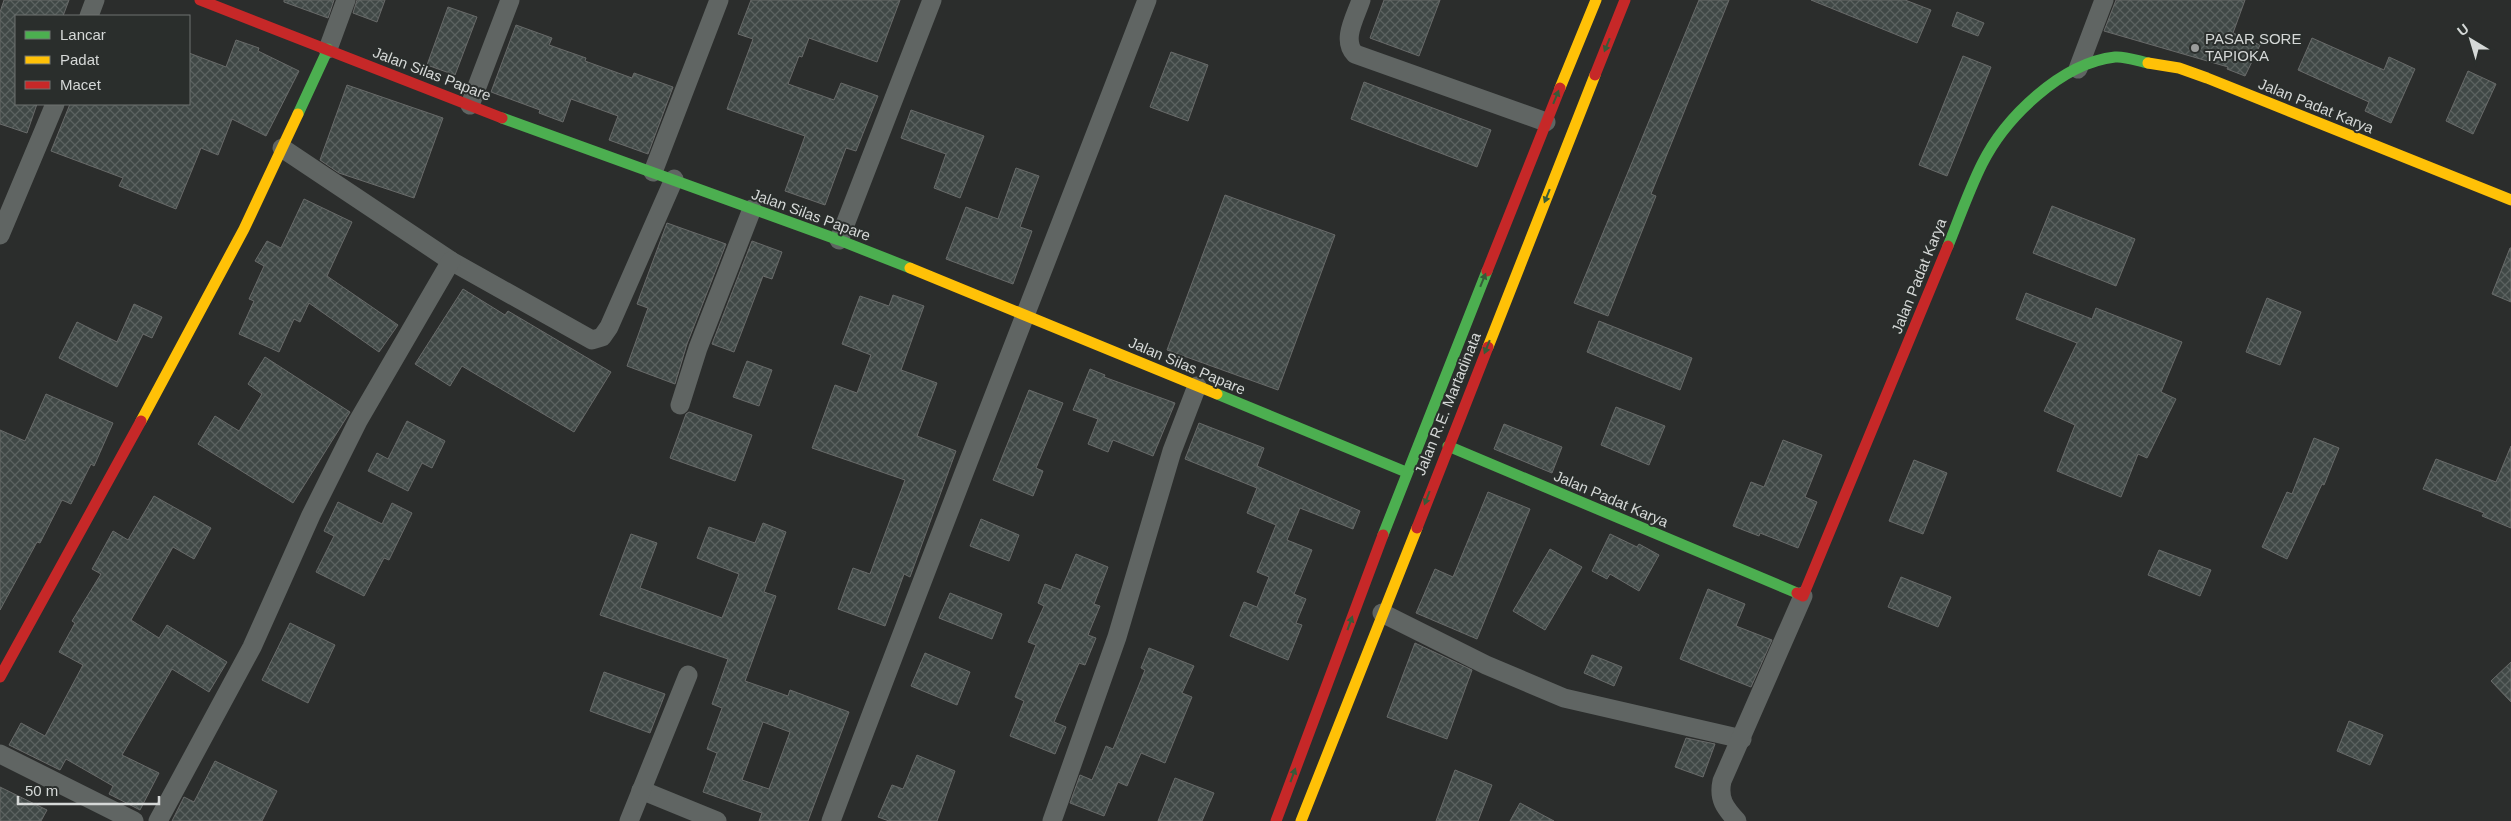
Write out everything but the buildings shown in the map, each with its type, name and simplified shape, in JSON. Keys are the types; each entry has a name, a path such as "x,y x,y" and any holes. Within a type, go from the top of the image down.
{"main road":[{"name":"Jalan Silas Papare","path":"200,0 470,105 839,240 1027,315 1406,472"},
{"name":"Jalan R.E. Martadinata","path":"1276,821 1406,472 1596,0"},
{"name":"Jalan R.E. Martadinata","path":"1301,821 1626,0"},
{"path":"0,677 206,303 328,49"},
{"name":"Jalan Padat Karya","path":"1448,446 1803,596 1982,164 1996,141 2025,106 2078,69 2116,57 2179,68 2511,200"}],"street":[{"path":"89,15 95,0"},
{"path":"328,49 346,0"},
{"path":"470,105 510,0"},
{"path":"653,172 719,0"},
{"path":"839,240 932,0"},
{"path":"831,821 914,598 1027,315 1147,0"},
{"path":"1361,0 1349,35 1350,46 1355,54 1546,122"},
{"path":"2078,69 2104,0"},
{"path":"0,235 55,105"},
{"path":"282,148 451,261 592,340 602,337 609,327 674,179"},
{"path":"680,404 698,348 752,209"},
{"path":"158,821 252,647 311,515 358,421 451,261"},
{"path":"1052,821 1114,645 1172,450 1197,386"},
{"path":"1737,821 1722,803 1720,790 1803,596"},
{"path":"1382,613 1545,692 1579,704 1742,740"},
{"path":"629,821 688,675"},
{"path":"0,754 128,820"},
{"path":"641,790 717,821"}],"traffic: fast":[{"path":"298,114 328,49"},
{"path":"1948,246 1973,184 1992,146 2020,112 2037,96 2055,81 2095,61 2119,57 2148,63"},
{"path":"502,118 839,240 910,268"},
{"path":"1383,535 1487,271"},
{"path":"1217,394 1406,472"},
{"path":"1448,446 1797,593"}],"traffic: slow":[{"path":"1560,88 1596,0"},
{"path":"2148,63 2179,68 2207,78 2511,200"},
{"path":"1488,347 1595,75"},
{"path":"141,421 244,229 298,114"},
{"path":"910,268 1217,394"},
{"path":"1301,821 1417,528"}],"traffic: jam":[{"path":"200,0 502,118"},
{"path":"1595,75 1625,0"},
{"path":"1487,271 1560,88"},
{"path":"1797,593 1803,596 1948,246"},
{"path":"1417,528 1488,347"},
{"path":"0,677 141,421"},
{"path":"1276,821 1383,535"}],"place":[{"name":"PASAR SORE TAPIOKA","path":"2195,48"}]}
